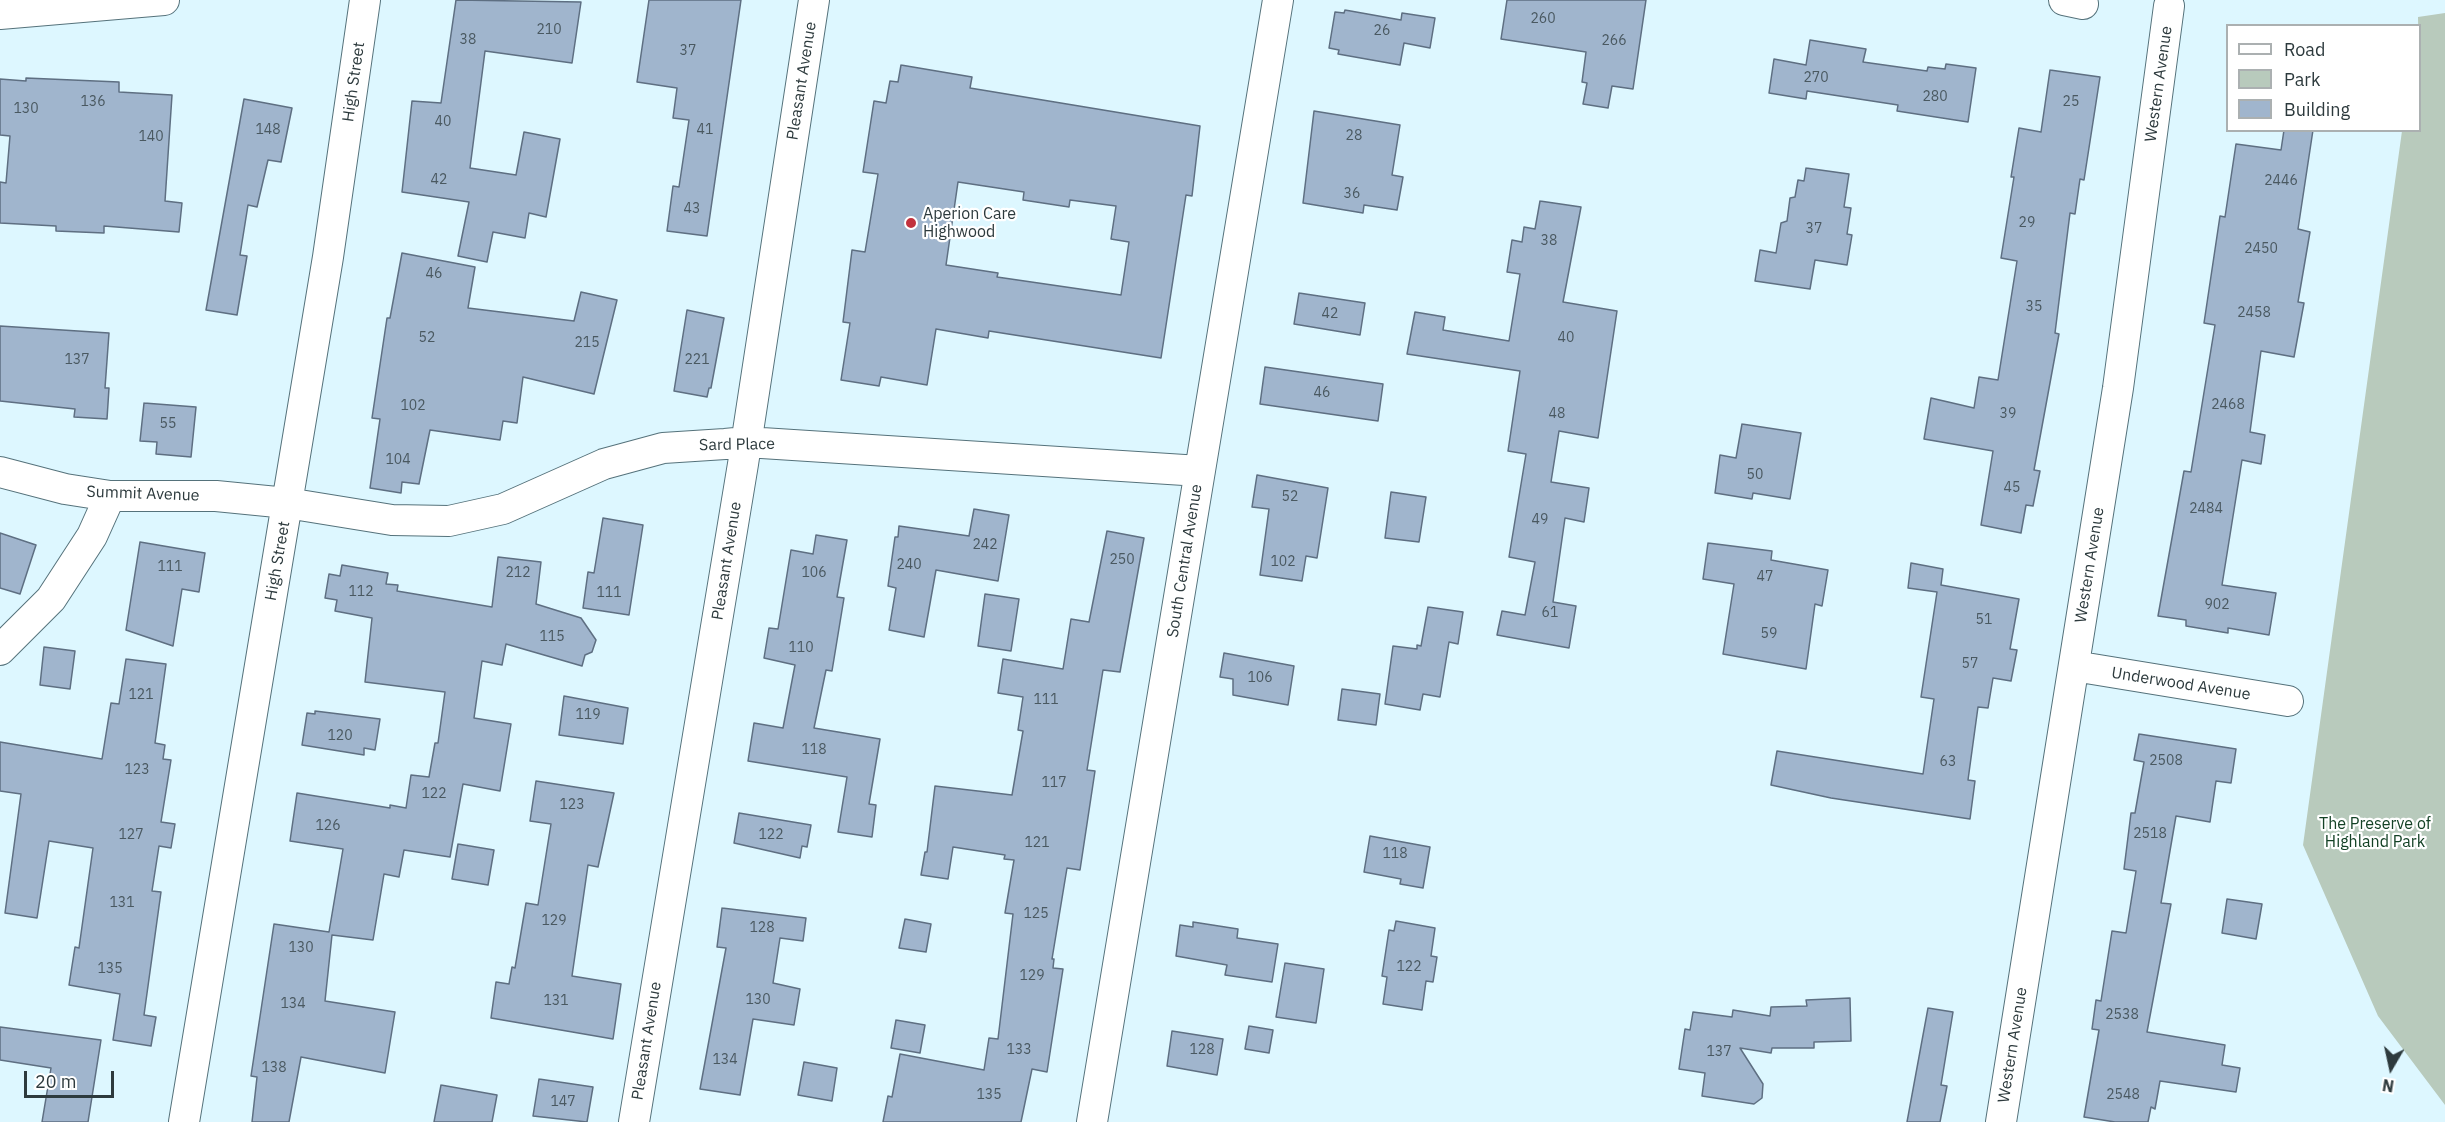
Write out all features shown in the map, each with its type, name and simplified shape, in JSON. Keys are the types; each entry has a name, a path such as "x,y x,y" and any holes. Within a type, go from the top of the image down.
{"street":[{"path":"0,14 164,0"},
{"name":"High Street","path":"184,1122 328,257 366,0"},
{"name":"Pleasant Avenue","path":"634,1122 746,442 814,0"},
{"name":"South Central Avenue","path":"1092,1122 1278,0"},
{"name":"Western Avenue","path":"2001,1122 2118,388 2169,6"},
{"name":"Sard Place","path":"287,503 392,520 449,521 503,509 604,464 653,450 746,442 1200,471"},
{"name":"Summit Avenue","path":"0,472 65,489 110,496 216,496 287,503"},
{"path":"0,650 51,599 92,536 110,496"},
{"name":"Underwood Avenue","path":"2074,666 2288,701"}],"green space":[{"name":"The Preserve of Highland Park","path":"2445,13 2445,1105 2378,1016 2303,845 2402,132 2421,132 2421,24 2418,24 2418,17"}],"building":[{"path":"456,0 581,2 572,63 485,51 470,168 516,175 524,132 560,139 546,217 529,213 525,238 493,232 487,262 458,256 469,202 402,192 412,101 441,103"},
{"path":"649,0 741,0 707,236 667,231 673,186 679,187 689,120 673,118 677,88 637,82"},
{"path":"1507,0 1646,0 1633,89 1612,86 1608,108 1583,104 1587,83 1582,82 1586,52 1501,39"},
{"path":"1345,10 1401,20 1402,13 1435,18 1430,48 1404,43 1400,65 1338,54 1339,50 1329,48 1335,12 1344,13"},
{"path":"1810,40 1866,49 1863,62 1927,71 1928,67 1945,69 1946,64 1976,68 1968,122 1897,111 1898,105 1807,91 1806,99 1769,93 1774,59 1806,65"},
{"name":"Aperion Care Highwood","path":"901,65 972,77 970,88 1200,126 1192,196 1186,195 1161,358 989,331 988,338 936,329 927,385 881,377 879,386 841,380 850,323 843,322 852,250 865,252 878,174 863,172 874,101 886,103 890,81 898,82","holes":["958,182 1024,192 1023,200 1069,207 1070,200 1116,206 1111,239 1129,242 1121,295 997,277 998,273 946,265"]},
{"path":"2050,70 2100,77 2084,180 2080,179 2075,214 2070,213 2055,333 2059,334 2034,470 2040,471 2033,506 2026,505 2021,533 1981,525 1993,451 1924,439 1931,398 1974,408 1979,377 1998,380 2017,261 2001,258 2019,128 2041,132"},
{"path":"26,78 119,82 119,92 172,95 165,201 182,203 179,232 104,226 104,233 56,231 56,226 0,223 0,182 6,183 10,136 0,135 0,79 26,81"},
{"path":"244,99 292,108 281,162 268,160 257,207 248,205 240,255 247,256 237,315 206,310"},
{"path":"1314,111 1400,125 1392,175 1403,177 1397,210 1364,205 1363,213 1303,203"},
{"path":"2284,132 2313,132 2298,229 2310,232 2298,302 2304,303 2294,357 2261,351 2250,432 2265,435 2261,464 2242,460 2222,585 2276,593 2269,635 2228,628 2228,633 2186,626 2186,620 2158,616 2184,471 2191,472 2215,325 2204,323 2220,216 2225,217 2236,144 2281,150"},
{"path":"1806,168 1849,174 1844,207 1851,208 1847,234 1852,235 1847,265 1815,260 1810,289 1755,281 1760,250 1776,253 1781,223 1787,221 1790,198 1795,197 1798,180 1804,181"},
{"path":"1540,201 1581,207 1563,302 1617,311 1598,438 1559,431 1551,482 1589,488 1584,522 1565,518 1553,602 1576,606 1569,648 1497,635 1502,611 1525,615 1535,562 1509,557 1526,454 1508,451 1520,371 1407,354 1415,312 1445,317 1443,330 1509,341 1520,274 1507,272 1512,240 1522,242 1524,227 1535,229"},
{"path":"402,253 475,267 468,308 574,321 581,292 617,300 594,394 523,377 517,423 503,421 500,440 430,430 419,484 402,482 401,493 370,488 380,419 372,418 387,318 390,318"},
{"path":"1299,293 1365,303 1360,335 1294,324"},
{"path":"687,310 724,318 711,388 709,388 707,397 674,391"},
{"path":"0,326 109,333 105,388 109,388 107,419 74,417 75,409 0,401"},
{"path":"1265,367 1383,384 1378,421 1260,404"},
{"path":"144,403 196,407 191,457 156,454 157,442 140,441"},
{"path":"1742,424 1801,433 1790,499 1753,493 1752,499 1715,493 1720,455 1736,458"},
{"path":"1257,475 1328,488 1317,558 1306,556 1302,581 1260,575 1269,509 1252,507"},
{"path":"1391,492 1426,497 1419,542 1385,538"},
{"path":"974,509 1009,515 998,581 936,570 924,637 889,630 896,588 888,586 895,537 898,537 899,526 969,536"},
{"path":"603,518 643,525 629,615 583,608 588,572 594,573"},
{"path":"1107,531 1144,538 1120,672 1103,670 1087,770 1095,771 1080,870 1067,868 1052,959 1054,959 1053,968 1063,969 1047,1072 1032,1069 1021,1122 883,1122 888,1096 892,1097 900,1054 984,1070 989,1038 998,1039 1013,914 1005,913 1014,860 1004,859 1005,855 953,847 948,879 921,875 925,852 927,852 935,786 1012,795 1023,731 1018,730 1023,697 998,693 1003,659 1063,669 1071,619 1089,622"},
{"path":"0,533 36,545 20,594 0,588"},
{"path":"816,535 847,540 837,597 844,598 832,671 826,670 814,728 880,739 869,804 876,805 872,837 838,832 847,777 748,761 754,723 783,728 795,665 764,658 769,628 778,629 791,550 813,554"},
{"path":"140,542 205,553 199,592 182,589 173,646 126,630"},
{"path":"1708,543 1772,551 1771,560 1828,570 1822,606 1815,604 1806,669 1723,654 1734,584 1703,579"},
{"path":"498,557 541,562 536,604 581,618 596,640 592,652 585,655 582,666 506,644 502,665 482,661 474,718 511,724 500,791 463,784 450,857 404,850 399,877 384,874 373,940 332,935 325,1001 395,1012 385,1073 301,1057 289,1122 252,1122 257,1077 251,1076 274,924 329,932 343,849 290,841 297,793 390,808 390,805 406,808 411,775 429,777 435,743 438,743 445,692 365,682 372,618 335,611 337,600 325,598 329,574 340,576 342,565 388,573 386,584 398,585 397,591 492,607"},
{"path":"1911,563 1943,569 1941,585 2019,599 2010,649 2017,650 2011,681 1993,678 1988,708 1978,707 1968,780 1975,781 1970,819 1831,798 1771,785 1777,751 1923,774 1934,699 1921,697 1937,592 1908,588"},
{"path":"985,594 1019,599 1011,651 978,646"},
{"path":"1428,607 1463,612 1458,644 1449,642 1440,697 1423,694 1420,710 1385,704 1393,646 1417,649 1417,645 1421,646"},
{"path":"44,647 75,651 70,689 40,685"},
{"path":"1224,653 1294,666 1288,705 1233,695 1233,679 1220,677"},
{"path":"126,659 166,664 155,743 165,745 163,759 171,760 161,822 175,824 171,848 159,846 152,891 161,892 144,1015 156,1017 151,1046 113,1040 120,994 69,985 75,947 79,948 93,848 49,841 37,918 5,913 21,794 0,791 0,742 102,759 111,703 119,704"},
{"path":"1342,689 1380,694 1376,725 1338,720"},
{"path":"564,696 628,708 623,744 559,735"},
{"path":"315,711 380,719 375,750 364,748 364,755 302,745 307,713 315,714"},
{"path":"2139,734 2236,749 2231,783 2216,781 2210,822 2176,816 2161,903 2171,904 2147,1032 2225,1045 2222,1065 2240,1068 2236,1092 2160,1081 2155,1109 2151,1107 2148,1122 2115,1122 2084,1117 2099,1030 2092,1029 2096,1000 2101,1001 2112,931 2126,933 2136,871 2124,869 2131,813 2135,813 2144,762 2134,760"},
{"path":"536,781 614,793 598,867 588,865 572,976 621,984 613,1039 491,1018 496,982 509,984 512,967 515,968 526,903 538,905 551,824 530,821"},
{"path":"739,813 811,825 807,847 802,846 800,858 734,843"},
{"path":"1370,836 1430,847 1423,888 1400,884 1401,879 1364,872"},
{"path":"458,844 494,850 488,885 452,879"},
{"path":"2227,899 2262,904 2256,939 2222,933"},
{"path":"722,908 806,918 803,941 780,938 773,983 800,989 794,1025 753,1019 740,1095 700,1089 726,948 717,947"},
{"path":"905,919 931,924 926,952 899,948"},
{"path":"1396,921 1435,928 1431,956 1437,957 1433,982 1426,981 1422,1010 1383,1004 1387,977 1382,976 1389,930 1394,931"},
{"path":"1193,922 1238,929 1237,938 1278,944 1272,982 1225,975 1227,965 1176,956 1180,925 1193,927"},
{"path":"1285,963 1324,969 1316,1023 1276,1017"},
{"path":"1850,998 1851,1041 1814,1042 1814,1048 1772,1048 1771,1053 1740,1048 1763,1084 1762,1098 1754,1104 1702,1096 1705,1073 1679,1069 1685,1029 1690,1030 1693,1012 1732,1017 1733,1010 1770,1016 1771,1007 1807,1006 1806,1000"},
{"path":"1928,1008 1953,1012 1941,1085 1947,1086 1940,1122 1907,1122"},
{"path":"896,1020 925,1025 920,1053 891,1048"},
{"path":"1249,1026 1273,1030 1269,1053 1245,1049"},
{"path":"0,1027 101,1040 88,1122 42,1122 51,1068 0,1060"},
{"path":"1172,1031 1223,1039 1217,1075 1167,1066"},
{"path":"804,1062 837,1068 832,1101 798,1095"},
{"path":"539,1079 593,1087 587,1122 533,1116"},
{"path":"441,1085 497,1095 492,1122 434,1122"}],"place":[{"name":"Aperion Care Highwood","path":"911,223"}]}
